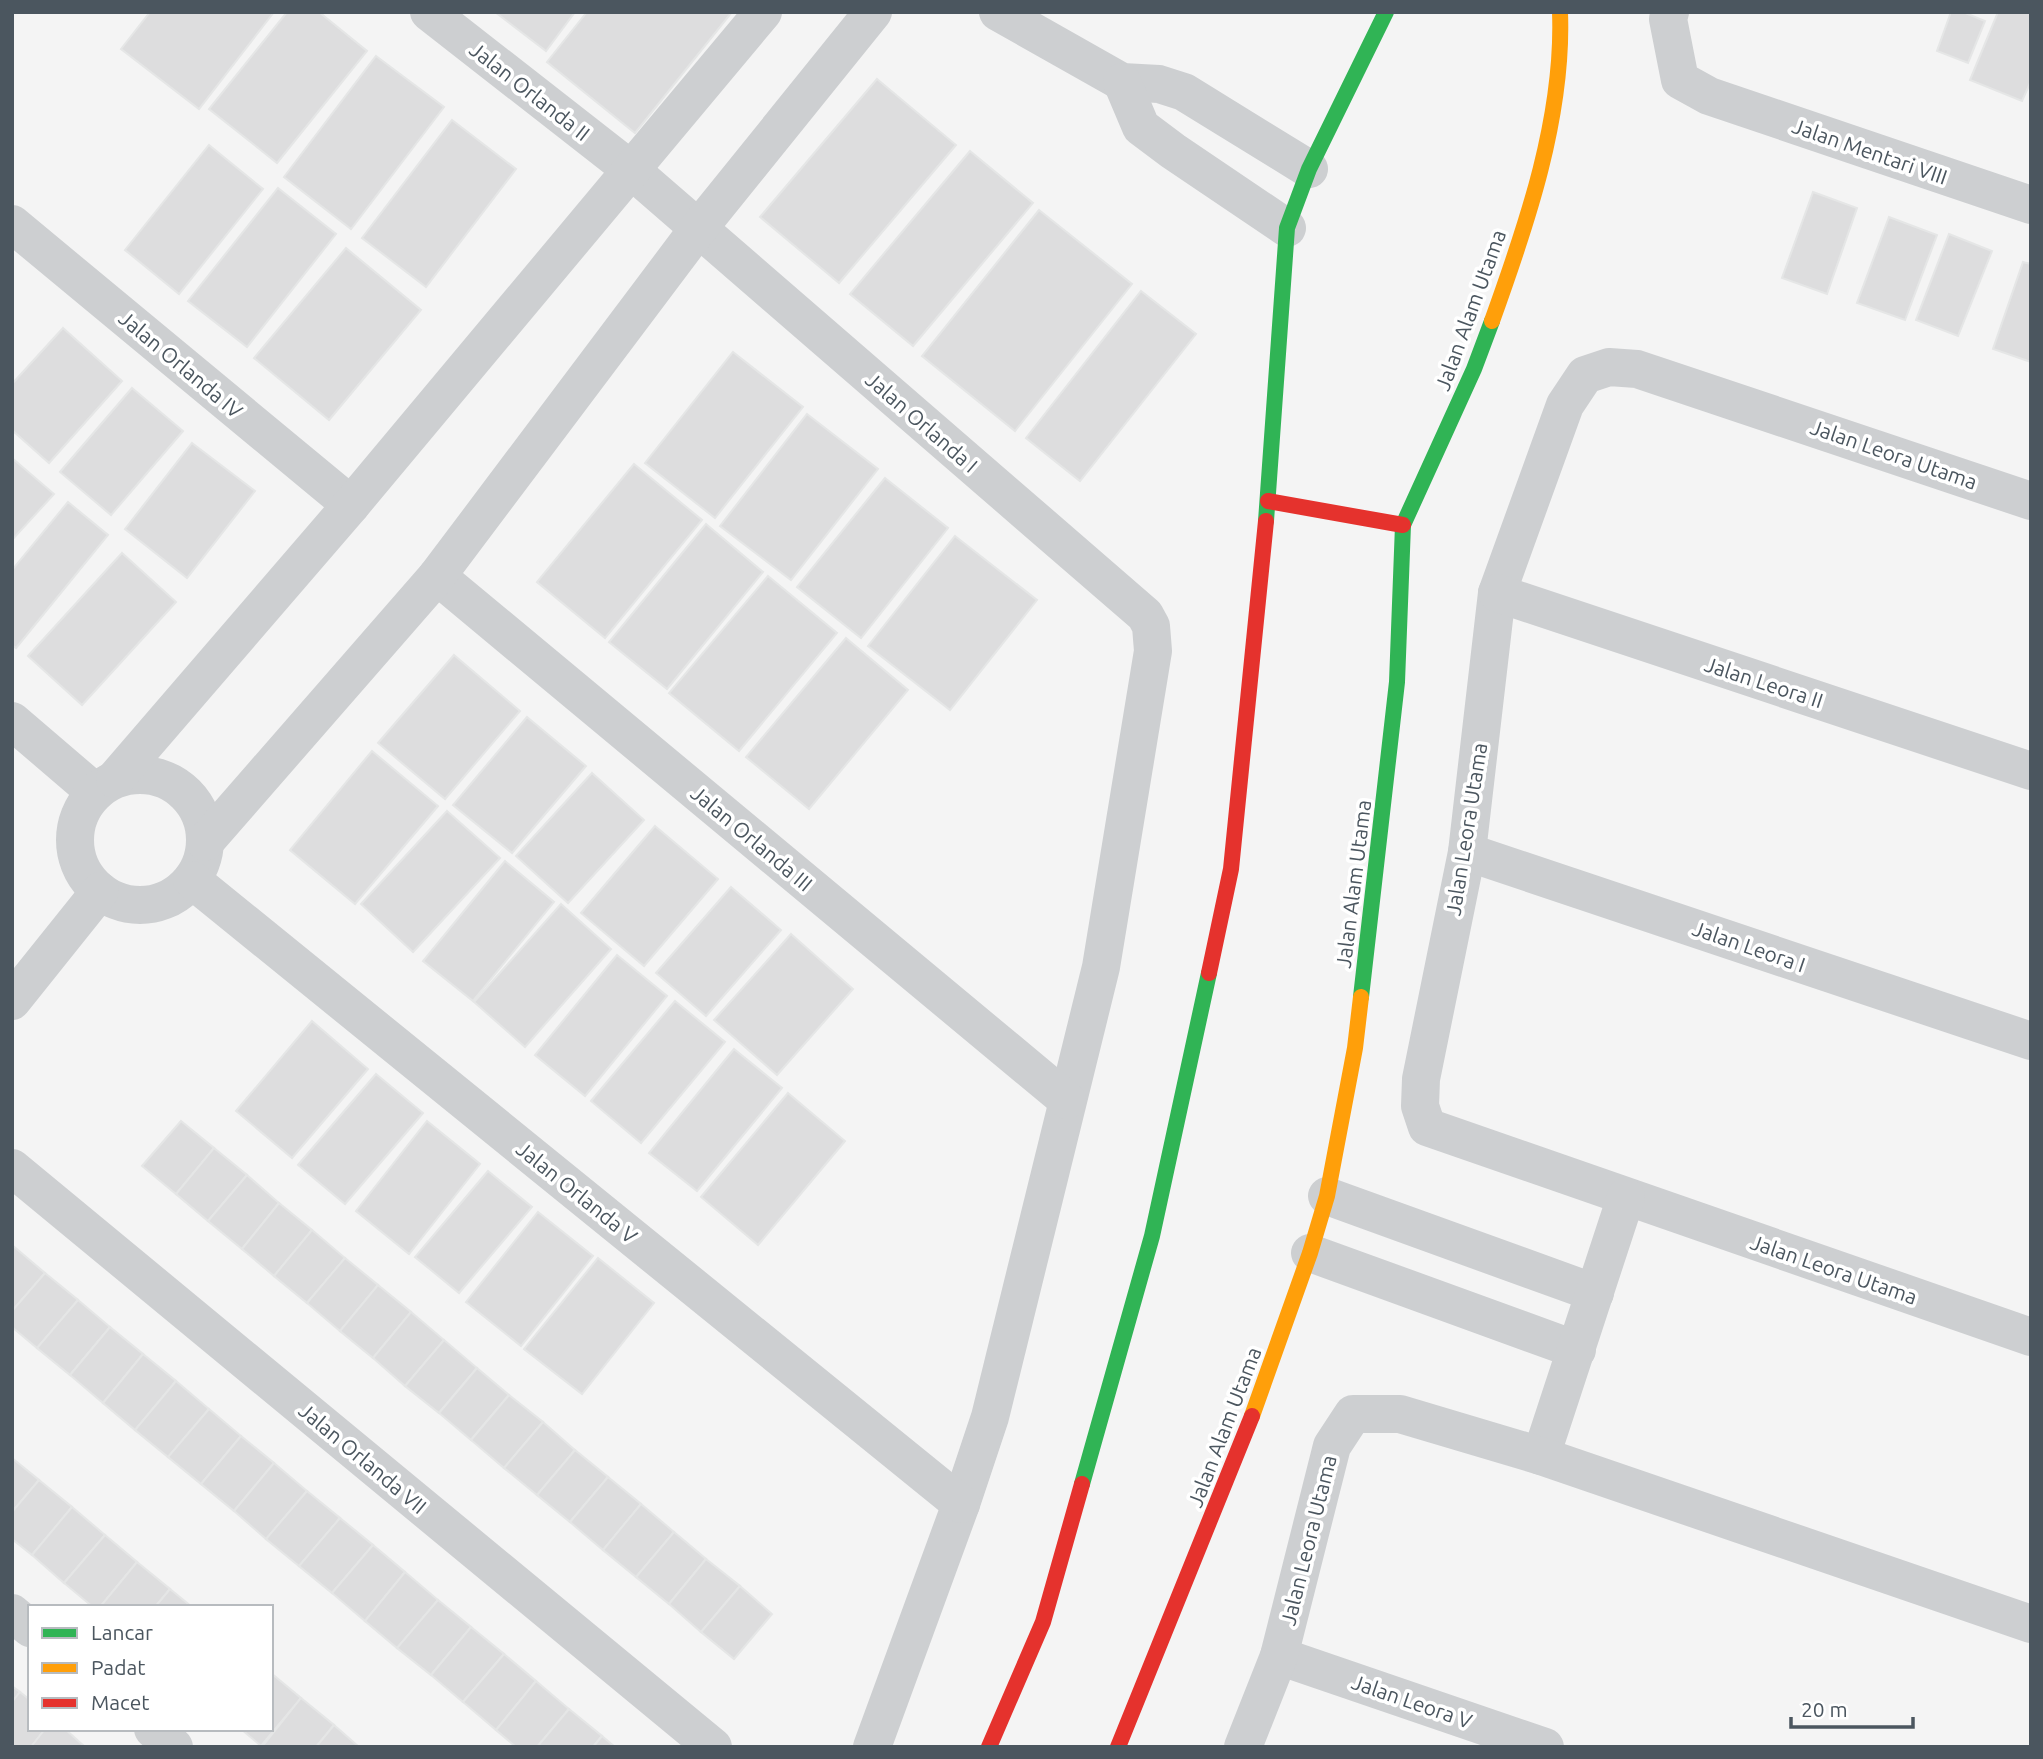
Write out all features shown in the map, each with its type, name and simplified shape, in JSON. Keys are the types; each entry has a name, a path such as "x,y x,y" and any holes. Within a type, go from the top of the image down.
{"main road":[{"path":"989,1747 1043,1622 1152,1236 1231,869 1268,501 1287,228 1309,169 1386,12"},
{"name":"Jalan Alam Utama","path":"1118,1747 1263,1390 1327,1196 1355,1048 1397,681 1403,525 1474,369 1511,267 1547,144 1561,40 1560,12"},
{"path":"1268,501 1403,525"}],"street":[{"name":"Jalan Orlanda II","path":"429,12 630,169 698,229"},
{"path":"105,786 136,775 159,778 179,788 193,803 203,821 205,842 202,861 192,880 177,894 159,902 138,905 118,901 100,891 85,874 76,854 75,831 82,810 351,505 763,12"},
{"path":"205,842 437,576 698,229 873,12"},
{"path":"998,12 1122,82 1159,84 1184,92 1309,169"},
{"name":"Jalan Mentari VIII","path":"1670,12 1668,19 1680,80 1709,96 2031,205"},
{"path":"1122,82 1141,127 1287,228"},
{"name":"Jalan Orlanda IV","path":"12,224 351,505"},
{"name":"Jalan Orlanda I","path":"698,229 1144,615 1151,626 1153,651 1101,967 1067,1100"},
{"name":"Jalan Leora Utama","path":"2031,500 1637,369 1609,367 1585,375 1565,405 1497,593 1467,852 1421,1079 1420,1106 1427,1127 2031,1337"},
{"name":"Jalan Orlanda III","path":"437,576 1067,1100"},
{"name":"Jalan Leora II","path":"1497,593 2031,771"},
{"path":"12,721 105,786"},
{"name":"Jalan Leora I","path":"1467,852 2031,1041"},
{"name":"Jalan Orlanda V","path":"192,880 961,1504"},
{"path":"12,1001 100,891"},
{"path":"872,1747 990,1417 1067,1100"},
{"name":"Jalan Orlanda VII","path":"12,1168 713,1747"},
{"path":"1327,1196 1595,1293"},
{"path":"1541,1456 1626,1197"},
{"path":"1310,1253 1577,1350"},
{"name":"Jalan Leora Utama","path":"1243,1747 1279,1656 1332,1446 1353,1413 1399,1414 1541,1456 2031,1624"},
{"path":"12,1614 28,1626"},
{"name":"Jalan Leora V","path":"1279,1656 1545,1747"},
{"path":"155,1731 174,1747"}],"building":[{"path":"150,12 274,12 199,109 121,49"},
{"path":"287,12 319,12 367,51 277,163 209,109"},
{"path":"495,12 575,12 546,51"},
{"path":"587,12 732,12 635,133 547,62"},
{"path":"1951,12 1963,12 1985,21 1968,63 1937,51"},
{"path":"1998,12 2031,12 2031,81 2022,101 1970,80"},
{"path":"376,56 444,107 351,229 284,177"},
{"path":"877,79 956,145 839,283 760,217"},
{"path":"452,120 516,169 426,287 362,238"},
{"path":"209,145 263,189 179,294 125,250"},
{"path":"970,151 1033,203 913,346 850,294"},
{"path":"278,188 336,234 247,347 188,301"},
{"path":"1813,192 1857,208 1827,294 1782,278"},
{"path":"1039,210 1132,284 1015,431 922,356"},
{"path":"1889,217 1937,235 1905,320 1857,303"},
{"path":"1949,234 1992,251 1958,336 1916,320"},
{"path":"346,248 421,310 329,420 254,358"},
{"path":"2023,262 2031,264 2031,362 1993,349"},
{"path":"1141,291 1196,334 1080,481 1026,438"},
{"path":"63,328 122,381 49,463 12,430 12,384"},
{"path":"733,352 803,407 715,518 645,463"},
{"path":"132,388 183,431 111,515 60,472"},
{"path":"807,414 878,469 791,580 720,526"},
{"path":"192,443 255,491 187,578 125,529"},
{"path":"12,458 54,494 12,540"},
{"path":"634,464 702,520 605,638 537,582"},
{"path":"885,478 948,528 861,638 797,587"},
{"path":"68,502 108,535 16,648 12,645 12,570"},
{"path":"706,524 763,572 667,689 609,642"},
{"path":"955,536 1037,600 950,710 868,646"},
{"path":"122,553 176,602 82,705 28,656"},
{"path":"768,576 837,633 739,751 669,693"},
{"path":"846,638 908,690 809,809 746,757"},
{"path":"454,655 520,711 445,799 378,743"},
{"path":"527,717 586,766 512,853 453,805"},
{"path":"372,751 438,806 355,904 290,850"},
{"path":"592,773 644,820 568,903 516,856"},
{"path":"447,811 500,858 413,952 361,904"},
{"path":"655,826 718,879 644,966 581,913"},
{"path":"505,861 554,902 473,1001 423,961"},
{"path":"731,887 781,930 706,1016 656,973"},
{"path":"561,904 611,949 525,1047 474,1002"},
{"path":"791,934 853,989 777,1075 714,1020"},
{"path":"617,955 667,996 585,1096 535,1055"},
{"path":"675,1001 725,1042 641,1143 591,1101"},
{"path":"312,1021 368,1069 292,1158 236,1111"},
{"path":"734,1049 782,1088 697,1191 649,1153"},
{"path":"376,1074 423,1113 345,1204 298,1165"},
{"path":"788,1093 845,1141 758,1245 701,1197"},
{"path":"181,1121 214,1148 176,1194 142,1166"},
{"path":"427,1121 480,1164 409,1254 356,1211"},
{"path":"214,1148 247,1175 208,1221 176,1194"},
{"path":"488,1171 532,1207 459,1293 415,1257"},
{"path":"247,1175 279,1203 242,1249 208,1221"},
{"path":"279,1203 312,1230 274,1276 242,1249"},
{"path":"538,1212 593,1256 521,1346 466,1302"},
{"path":"312,1230 345,1258 307,1303 274,1276"},
{"path":"12,1245 45,1273 12,1311"},
{"path":"345,1258 378,1285 340,1331 307,1303"},
{"path":"598,1258 654,1303 582,1394 524,1349"},
{"path":"45,1273 78,1300 37,1348 12,1327 12,1311"},
{"path":"378,1285 411,1312 373,1358 340,1331"},
{"path":"78,1300 110,1327 70,1375 37,1348"},
{"path":"411,1312 444,1340 405,1386 373,1358"},
{"path":"110,1327 143,1354 103,1403 70,1375"},
{"path":"444,1340 477,1368 439,1413 405,1386"},
{"path":"143,1354 176,1381 135,1430 103,1403"},
{"path":"477,1368 509,1395 471,1440 439,1413"},
{"path":"176,1381 209,1409 168,1457 135,1430"},
{"path":"509,1395 543,1422 504,1468 471,1440"},
{"path":"209,1409 241,1436 201,1484 168,1457"},
{"path":"543,1422 575,1450 537,1495 504,1468"},
{"path":"241,1436 274,1463 234,1511 201,1484"},
{"path":"575,1450 608,1477 570,1522 537,1495"},
{"path":"12,1458 39,1480 12,1512"},
{"path":"274,1463 307,1491 266,1539 234,1511"},
{"path":"608,1477 641,1504 603,1550 570,1522"},
{"path":"39,1480 72,1507 32,1555 12,1539 12,1512"},
{"path":"307,1491 340,1518 299,1566 266,1539"},
{"path":"641,1504 674,1532 636,1577 603,1550"},
{"path":"72,1507 105,1535 64,1583 32,1555"},
{"path":"340,1518 373,1545 332,1593 299,1566"},
{"path":"674,1532 706,1559 669,1604 636,1577"},
{"path":"105,1535 137,1562 102,1605 91,1605 64,1583"},
{"path":"373,1545 405,1572 365,1621 332,1593"},
{"path":"706,1559 740,1586 701,1632 669,1604"},
{"path":"137,1562 170,1589 157,1605 102,1605"},
{"path":"405,1572 438,1600 397,1648 365,1621"},
{"path":"740,1586 772,1614 734,1659 701,1632"},
{"path":"170,1589 190,1605 157,1605"},
{"path":"438,1600 471,1627 431,1675 397,1648"},
{"path":"471,1627 504,1654 463,1702 431,1675"},
{"path":"504,1654 536,1681 496,1730 463,1702"},
{"path":"273,1675 301,1698 261,1746 243,1731 273,1731"},
{"path":"536,1681 569,1709 537,1747 516,1747 496,1730"},
{"path":"12,1686 20,1692 12,1702"},
{"path":"20,1692 28,1698 28,1731 43,1731 31,1747 12,1747 12,1702"},
{"path":"301,1698 334,1725 316,1747 262,1747"},
{"path":"569,1709 602,1736 593,1747 537,1747"},
{"path":"334,1725 359,1747 316,1747"},
{"path":"43,1731 67,1731 85,1747 31,1747"},
{"path":"602,1736 615,1747 593,1747"}],"traffic: fast":[{"path":"1266,521 1287,228 1309,169 1386,12"},
{"path":"1361,997 1397,682 1403,525 1474,369 1492,321"},
{"path":"1082,1484 1152,1236 1209,973"}],"traffic: slow":[{"path":"1492,321 1541,169 1556,91 1560,12"},
{"path":"1252,1416 1310,1253 1327,1196 1355,1048 1361,997"}],"traffic: jam":[{"path":"1268,501 1403,525"},
{"path":"1209,973 1231,869 1266,521"},
{"path":"1118,1747 1252,1416"},
{"path":"989,1747 1043,1622 1082,1484"}]}
